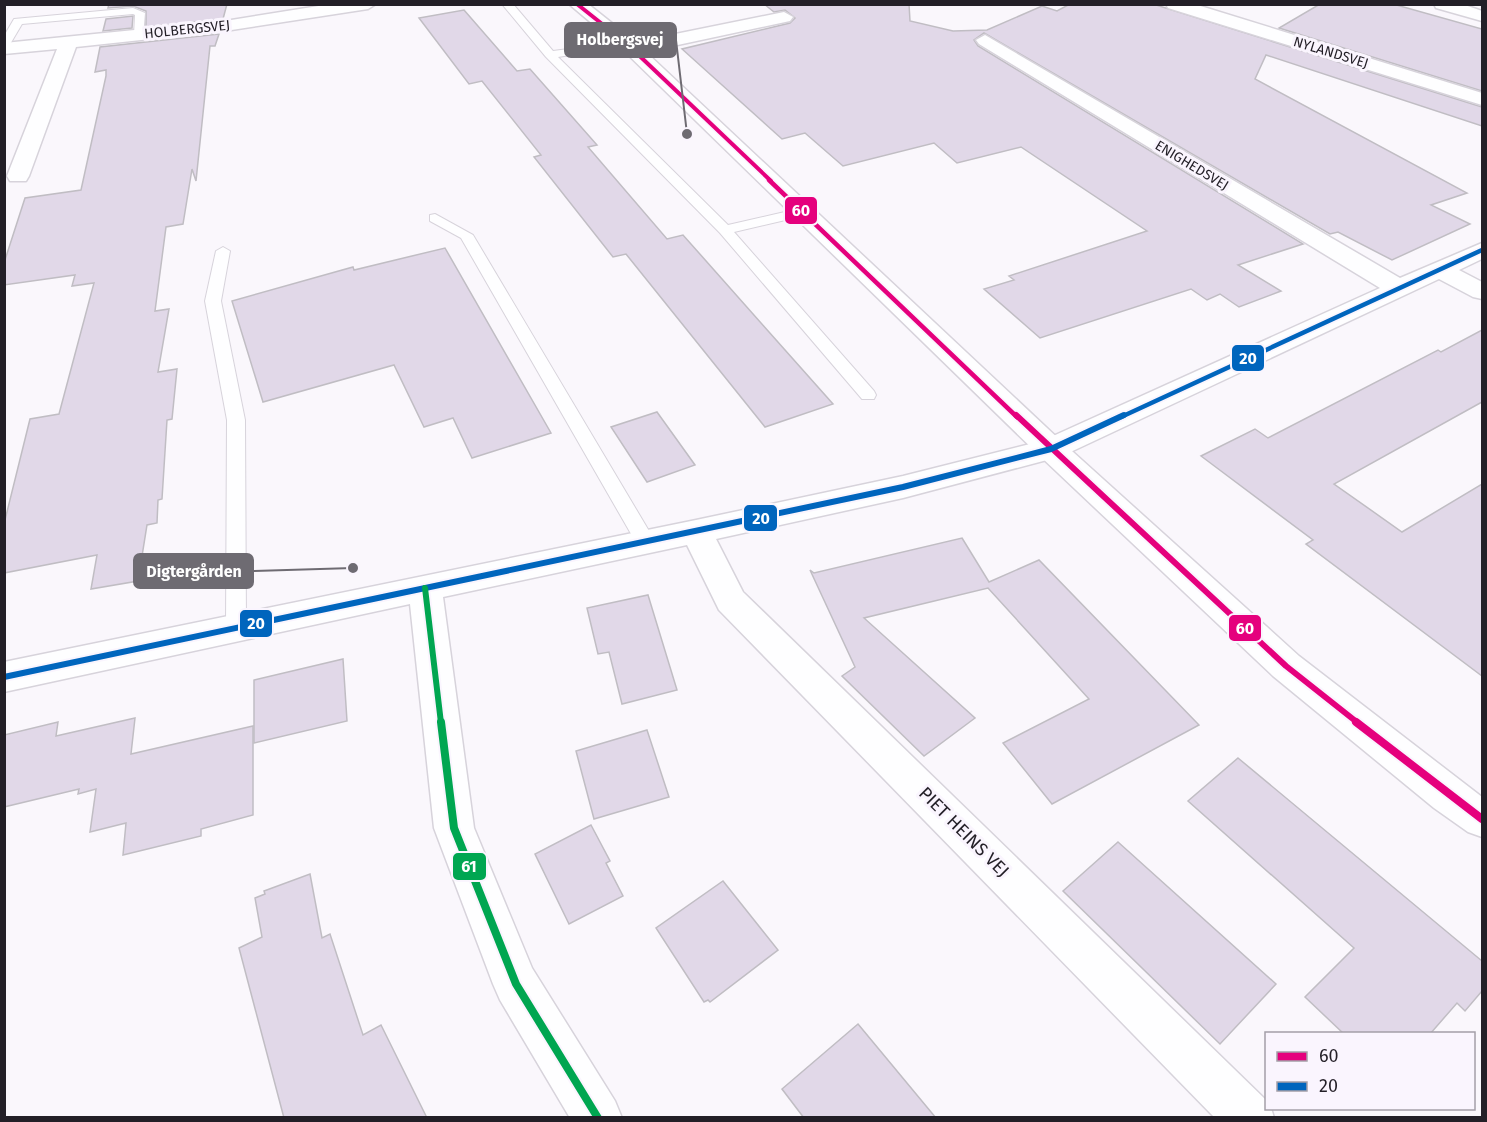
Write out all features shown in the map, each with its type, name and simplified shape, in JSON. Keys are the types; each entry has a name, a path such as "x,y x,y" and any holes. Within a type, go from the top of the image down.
{"street":[{"name":"HOLBERGSVEJ","path":"4,48 225,26 368,4"},
{"path":"578,4 629,46 1051,449 1286,666 1448,795 1482,819"},
{"path":"1442,4 1482,16"},
{"name":"NYLANDSVEJ","path":"1179,5 1482,99"},
{"path":"629,46 784,17"},
{"name":"ENIGHEDSVEJ","path":"985,40 1400,289"},
{"path":"18,176 69,42"},
{"path":"4,677 696,532 903,486 1051,449 1482,250"},
{"path":"1441,270 1482,292"},
{"name":"PIET HEINS VEJ","path":"696,532 732,601 1250,1118"},
{"path":"425,588 454,828 516,984 598,1118"}],"lane":[{"path":"507,4 550,55 724,230 868,395"},
{"path":"4,48 18,21 133,11 140,13 139,35"},
{"path":"550,55 629,46"},
{"path":"724,230 802,212"},
{"path":"435,218 466,235 645,541"},
{"path":"223,250 213,301 236,420 236,627"}],"building":[{"path":"109,4 227,4 223,19 146,27 146,11 133,6 108,8"},
{"path":"764,4 909,4 910,21 953,31 987,30 1042,6 1057,11 1070,4 1153,4 1482,107 1482,126 1266,55 1255,79 1467,193 1431,205 1470,224 1392,260 1338,232 1330,234 984,33 974,40 978,46 1303,244 1238,265 1281,291 1239,307 1220,294 1207,300 1191,289 1040,338 984,289 1014,280 1009,276 1147,231 1021,147 957,163 934,143 843,166 805,133 782,139 682,49 790,23 795,18 785,10 774,12"},
{"path":"1320,4 1393,4 1482,29 1482,91 1279,28"},
{"path":"464,10 517,71 530,69 597,145 588,147 667,239 683,235 833,404 765,427 626,254 613,257 534,157 541,155 482,81 469,84 419,18"},
{"path":"133,16 132,28 103,31 106,19"},
{"path":"219,34 215,46 210,46 196,181 192,169 183,224 166,227 155,311 169,309 158,372 177,369 172,419 167,420 162,499 158,500 157,523 147,525 138,581 91,589 97,555 4,573 4,524 30,419 59,414 94,283 72,286 75,275 4,285 4,263 25,198 81,190 106,76 106,70 95,72 100,47"},
{"path":"445,248 551,433 472,458 453,418 424,427 394,365 263,402 232,301 353,267 354,270"},
{"path":"1482,330 1482,402 1334,484 1402,532 1482,484 1482,676 1306,544 1313,540 1201,456 1255,429 1268,438 1438,350 1441,352"},
{"path":"657,412 695,465 647,482 611,427"},
{"path":"962,538 989,582 1039,560 1199,725 1052,804 1003,743 1089,699 988,588 864,618 975,718 924,756 842,676 855,667 810,570 814,573"},
{"path":"648,595 677,690 622,704 609,652 598,654 587,608"},
{"path":"343,659 347,721 254,743 254,680"},
{"path":"135,718 131,754 253,726 253,815 201,829 201,836 123,855 126,823 90,832 96,789 78,794 79,789 4,807 4,735 58,722 56,736"},
{"path":"647,730 669,797 594,819 576,751"},
{"path":"1238,758 1482,961 1482,991 1465,1011 1457,1003 1432,1032 1342,1032 1305,997 1354,948 1188,801"},
{"path":"591,825 610,861 606,863 623,896 569,924 535,854"},
{"path":"1118,842 1276,984 1220,1044 1063,891"},
{"path":"310,874 322,938 330,934 363,1035 381,1025 427,1118 284,1118 239,948 262,937 255,898 265,894 264,891"},
{"path":"723,881 778,950 710,1002 708,1000 704,1002 656,928"},
{"path":"858,1024 936,1118 804,1118 782,1089"}],"transit line":[{"name":"60","path":"577,4 626,43 1051,449 1286,666 1448,795 1482,819"},
{"name":"20","path":"4,677 903,487 1051,449 1482,250"},
{"name":"61","path":"425,588 454,828 516,984 598,1118"}],"place":[{"name":"Holbergsvej","path":"687,134"},
{"name":"Digtergården","path":"353,568"}]}
